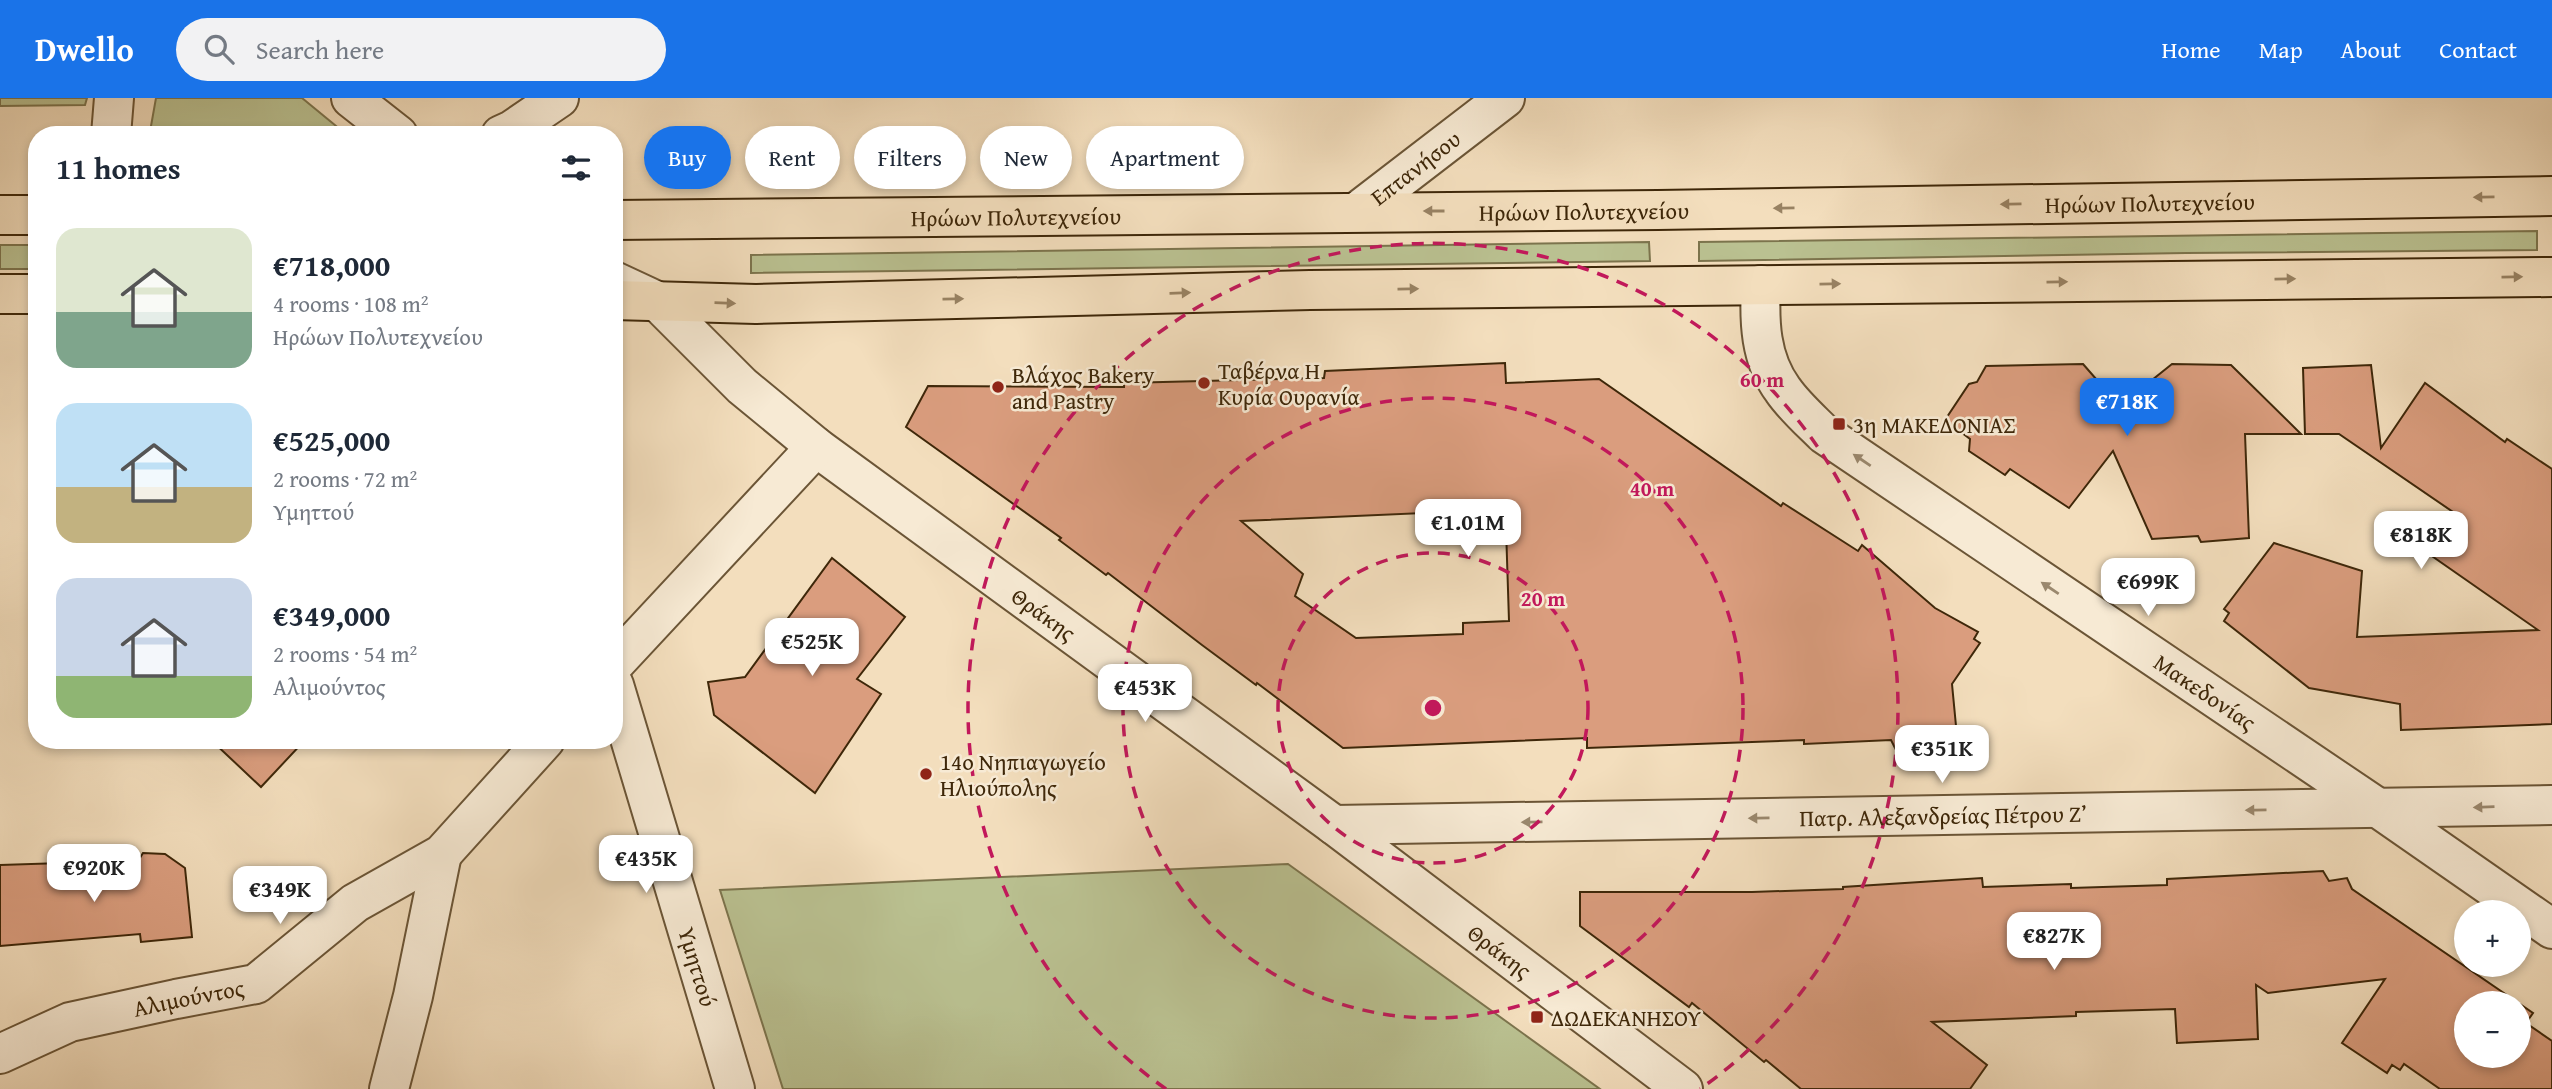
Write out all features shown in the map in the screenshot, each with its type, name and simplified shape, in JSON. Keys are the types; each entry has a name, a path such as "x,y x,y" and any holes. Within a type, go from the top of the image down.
{"main road":[{"name":"Ηρώων Πολυτεχνείου","path":"623,220 1127,216 2552,196"},
{"path":"0,215 28,215"},
{"path":"623,300 755,304 1310,290 2552,277"},
{"path":"0,294 28,294"}],"street":[{"path":"112,126 114,98"},
{"path":"351,98 388,126"},
{"path":"518,126 559,98"},
{"name":"Επτανήσου","path":"1358,211 1505,98"},
{"name":"Θράκης","path":"623,285 657,301 742,386 816,447 1334,825 1683,1089"},
{"name":"Μακεδονίας","path":"1761,285 1763,350 1782,389 1824,434 2378,808 2552,929"},
{"path":"623,654 816,447"},
{"name":"Υμηττού","path":"623,715 735,1089"},
{"name":"Αλιμούντος","path":"0,1055 70,1022 256,984 355,903 442,854 537,749"},
{"name":"Πατρ. Αλεξανδρείας Πέτρου Ζ’","path":"1334,825 2552,805"},
{"path":"389,1089 413,996 442,854"}],"green space":[{"path":"0,98 87,98 85,105 0,106"},
{"path":"156,98 302,98 336,126 151,126"},
{"path":"2537,231 2537,250 1699,261 1699,242"},
{"path":"1649,242 1650,261 751,273 751,255"},
{"path":"0,245 28,245 28,269 0,269"},
{"path":"1288,864 1600,1089 783,1089 720,890"}],"building":[{"path":"1505,363 1506,383 1599,379 1781,506 1783,503 1858,551 1862,545 1935,608 1978,632 1974,639 1980,643 1952,684 1956,726 1948,728 1949,737 1927,746 1896,750 1891,740 1804,744 1804,740 1587,748 1587,738 1343,748 1108,573 1106,575 1059,540 1061,538 906,427 928,386 1124,387 1124,383 1324,378 1325,371","holes":["1423,513 1423,523 1440,522 1441,531 1506,528 1509,621 1463,623 1463,634 1356,638 1295,596 1303,574 1241,521"]},
{"path":"2083,364 2103,387 2147,384 2172,364 2231,365 2301,434 2245,434 2249,538 2201,542 2198,536 2152,539 2113,451 2069,508 2010,469 2005,475 1969,451 1970,439 1945,420 1969,384 1977,382 1986,366"},
{"path":"2371,365 2381,448 2425,383 2505,442 2507,439 2552,469 2552,724 2401,730 2400,704 2309,688 2224,621 2229,613 2224,609 2274,543 2362,571 2357,637 2538,630 2429,554 2456,514 2339,434 2305,434 2303,368"},
{"path":"832,558 905,617 857,679 881,694 815,793 714,715 708,682 745,677"},
{"path":"221,749 297,749 261,787"},
{"path":"143,853 165,854 185,868 192,937 141,942 140,934 0,946 0,865 62,863 64,889 123,885"},
{"path":"2323,871 2329,881 2347,878 2352,889 2454,959 2454,977 2480,977 2501,991 2454,991 2454,1068 2531,1068 2531,1026 2552,1041 2552,1089 2440,1089 2404,1064 2400,1070 2392,1065 2387,1073 2342,1043 2385,979 2268,993 2256,985 2258,1039 2177,1043 2175,1009 2076,1012 2076,1016 1932,1022 1987,1065 1970,1089 1801,1089 1692,1003 1689,1007 1580,926 1580,892 1843,889 1982,878 1983,887 2167,885 2167,879"}],"place":[{"name":"Ταβέρνα Η Κυρία Ουρανία","path":"1204,383"},
{"name":"Βλάχος Bakery and Pastry","path":"998,387"},
{"name":"3η ΜΑΚΕΔΟΝΙΑΣ","path":"1839,424"},
{"name":"14ο Νηπιαγωγείο Ηλιούπολης","path":"926,774"},
{"name":"ΔΩΔΕΚΑΝΗΣΟΥ","path":"1537,1017"}]}
